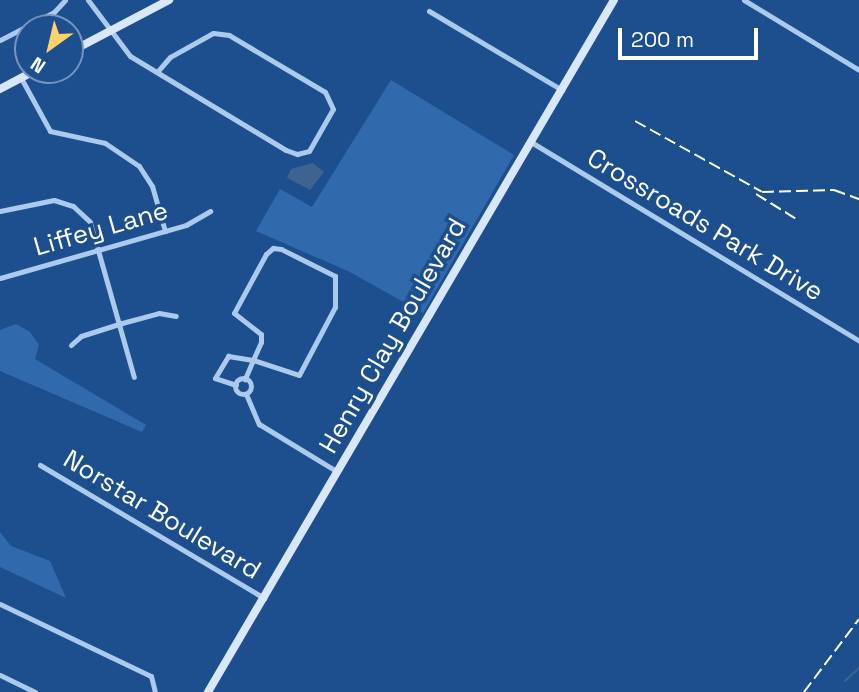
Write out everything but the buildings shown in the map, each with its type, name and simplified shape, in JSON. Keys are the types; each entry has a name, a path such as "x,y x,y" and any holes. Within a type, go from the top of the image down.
{"main road":[{"path":"84,45 168,0"},
{"name":"Henry Clay Boulevard","path":"208,692 614,0"}],"street":[{"path":"0,40 54,12 65,0"},
{"path":"88,0 130,57 297,154 309,151 333,109 325,93 229,35 213,33 170,57 157,72"},
{"path":"744,0 859,70"},
{"path":"429,10 562,90"},
{"path":"24,84 50,131 105,143 139,166 152,186 165,231"},
{"name":"Crossroads Park Drive","path":"531,142 859,341"},
{"path":"0,211 41,200 64,203 90,222 101,249 134,377"},
{"name":"Liffey Lane","path":"0,278 165,231 202,219 211,211"},
{"path":"253,360 246,379 236,385 215,378 228,356 253,360 299,375 335,307 335,276 281,249 274,248 266,254 234,313 261,334 253,360"},
{"path":"71,345 81,336 122,323 159,313 176,316"},
{"path":"246,379 251,387 246,394"},
{"path":"236,385 238,392 246,394"},
{"path":"246,394 259,424 338,472"},
{"name":"Norstar Boulevard","path":"40,466 264,598"},
{"path":"0,604 151,676 155,692"},
{"path":"0,675 35,692"}],"shaded area":[{"path":"391,80 514,155 423,313 350,272 256,231 280,189 312,207"},
{"path":"313,163 324,172 310,190 287,178 291,169"},
{"path":"16,324 30,332 39,345 35,359 146,425 142,432 0,371 0,330"},
{"path":"0,532 11,546 50,561 66,598 0,567"}],"waterway":[{"path":"845,681 859,668"}],"railway":[{"path":"635,121 762,192 834,190 859,199"},
{"path":"756,194 798,220"},
{"path":"804,692 859,619"}]}
